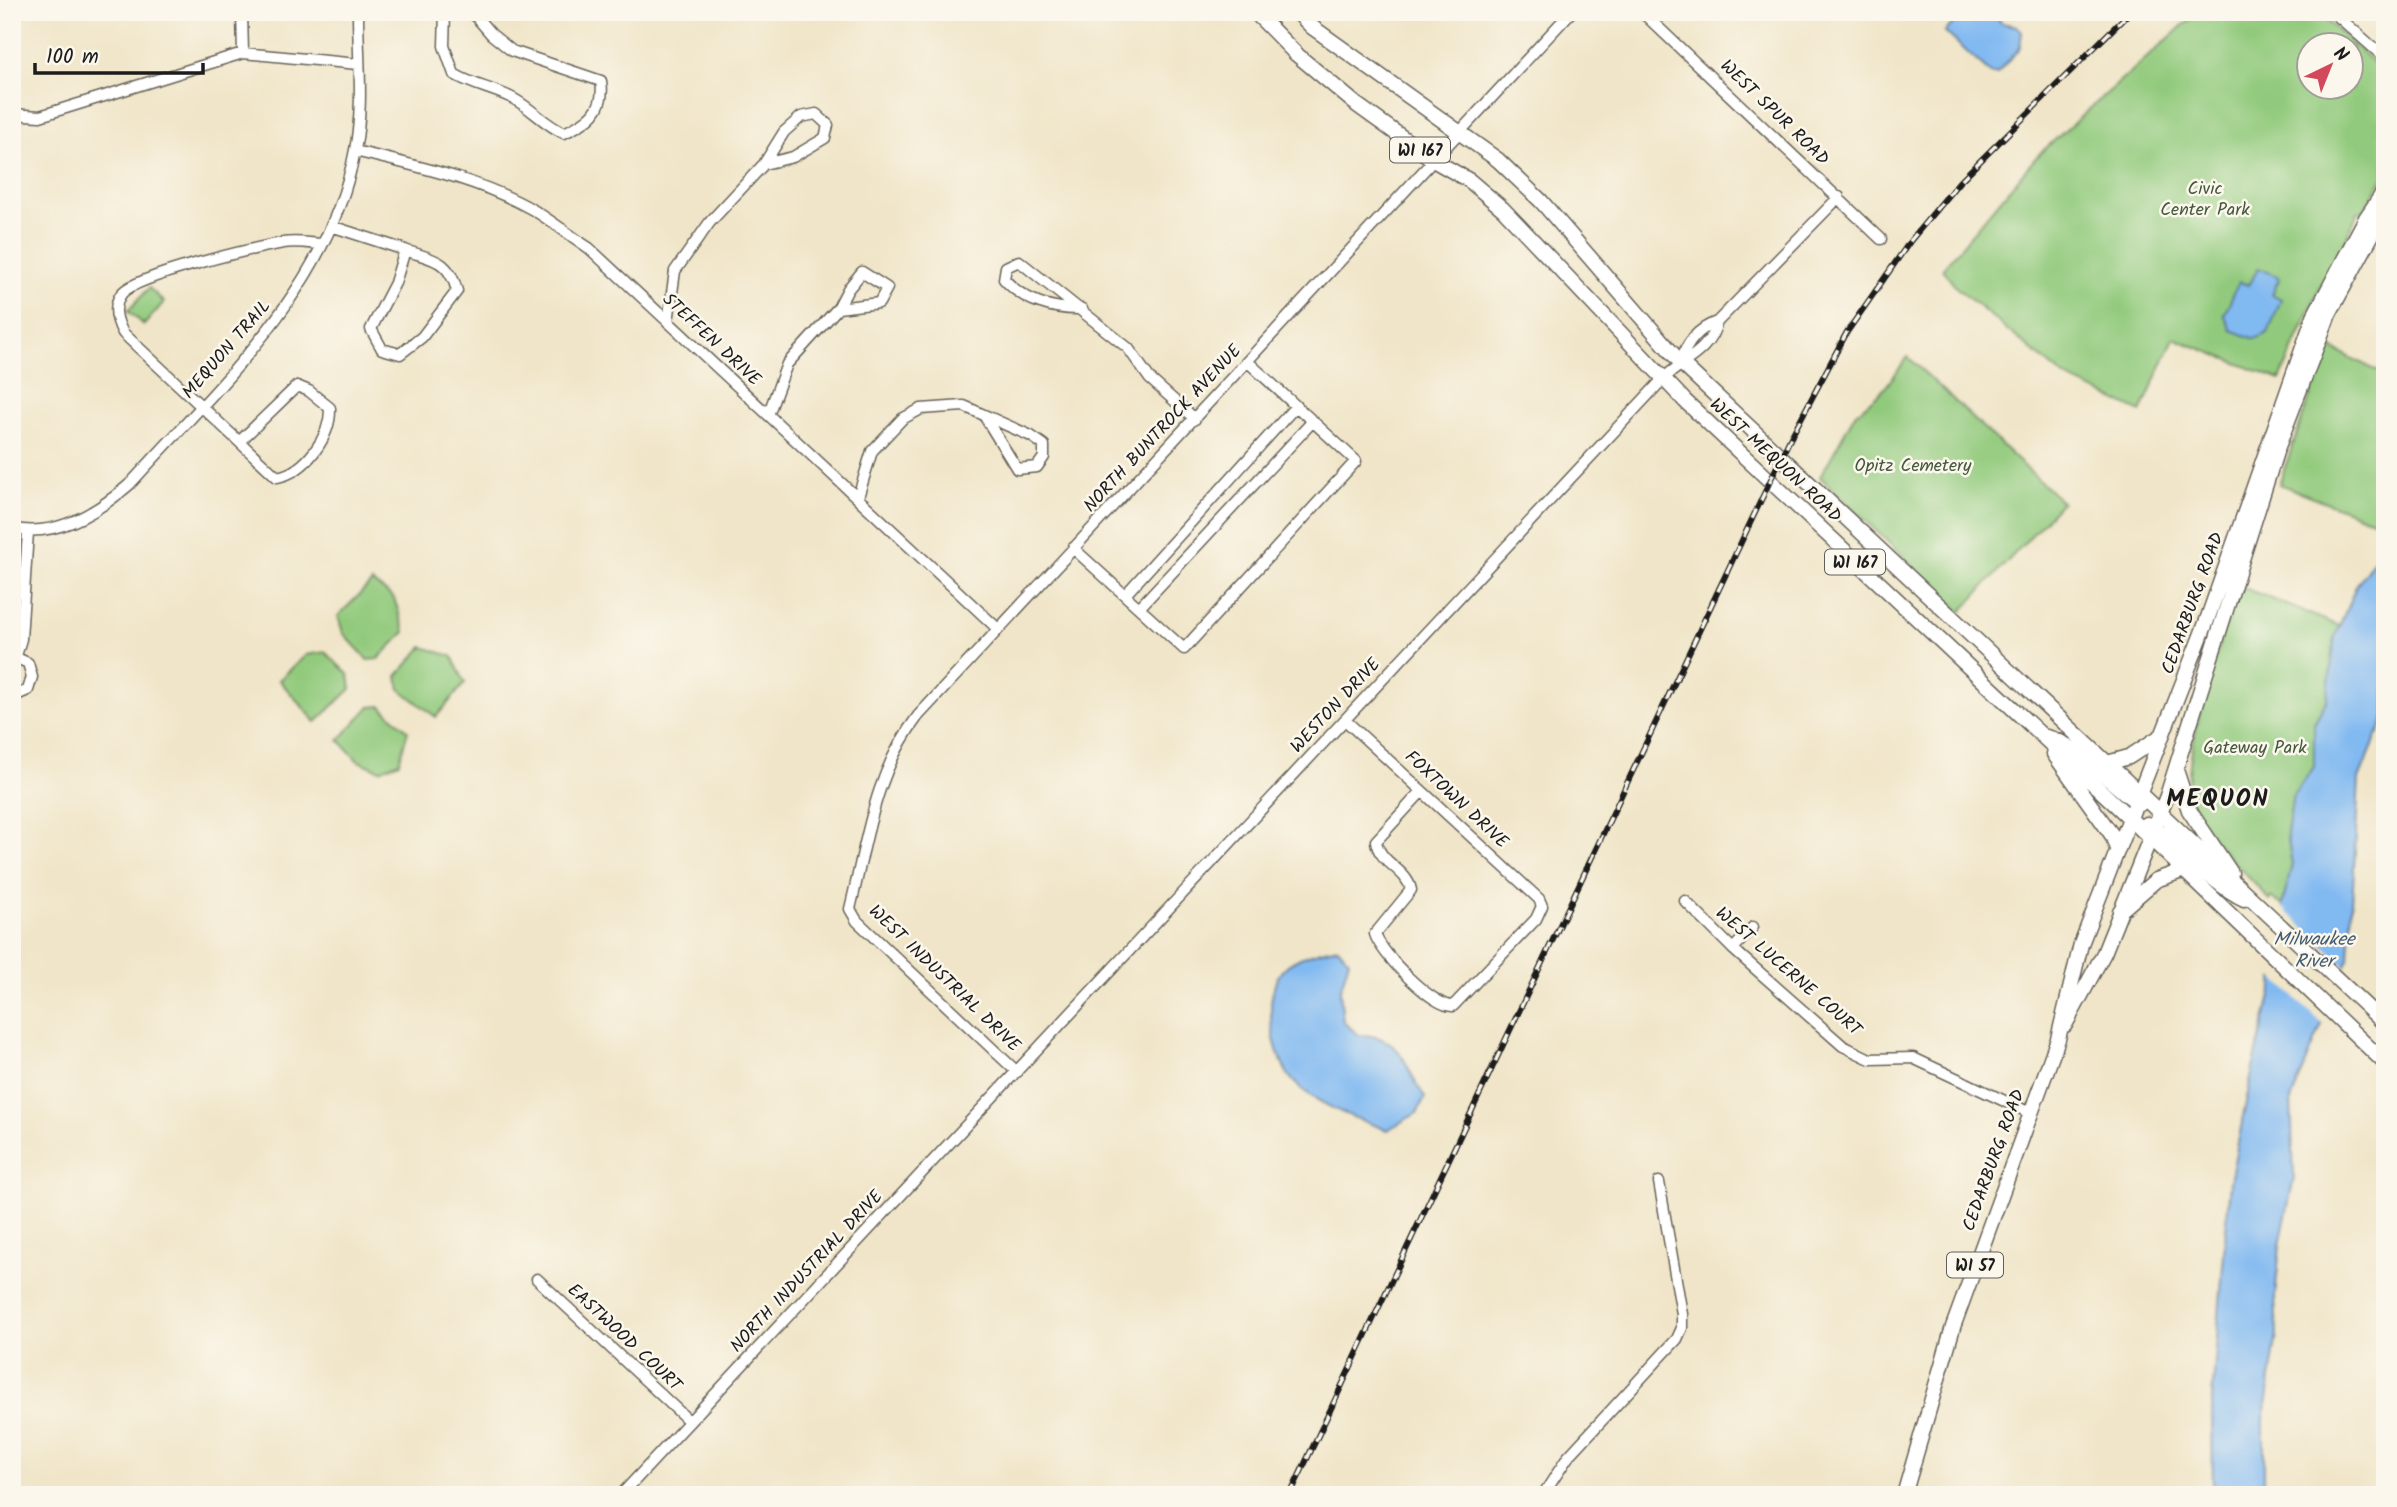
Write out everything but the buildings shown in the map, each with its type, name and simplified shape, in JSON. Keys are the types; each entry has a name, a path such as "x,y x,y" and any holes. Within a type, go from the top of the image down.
{"main road":[{"name":"WEST MEQUON ROAD","path":"1255,12 1313,69 1435,161 1470,181 1503,209 1664,379 2044,739 2129,818 2151,833 2182,871 2385,1063"},
{"name":"WEST MEQUON ROAD","path":"1297,12 1312,27 1460,130 1498,160 1541,201 1681,362 1910,576 2106,763 2137,797 2160,813 2385,1024"},
{"name":"CEDARBURG ROAD","path":"1904,1495 1953,1327 2058,1039 2081,944 2238,537 2266,445 2314,316 2366,218 2385,190"},
{"name":"CEDARBURG ROAD","path":"2058,1039 2104,953 2160,813 2277,449 2329,314 2385,211"},
{"path":"1892,596 1910,576"},
{"path":"2106,763 2129,757 2162,736"},
{"path":"2044,739 2068,744 2137,797"},
{"path":"2044,739 2112,835 2117,849"},
{"path":"2176,770 2189,810 2241,889"},
{"path":"2151,833 2176,843 2218,884 2263,910"},
{"path":"2120,911 2156,880 2182,871"}],"street":[{"path":"242,12 243,53"},
{"name":"MEQUON TRAIL","path":"12,528 28,532 79,520 107,505 131,484 278,319 331,226 355,151 360,99 358,12"},
{"path":"445,12 444,46 454,74 472,85 510,97 549,127 564,133 584,124 598,110 603,94 601,81 512,51 491,34 472,12"},
{"name":"NORTH BUNTROCK AVENUE","path":"850,909 881,780 893,753 918,716 1571,12"},
{"name":"WEST SPUR ROAD","path":"1642,12 1881,239"},
{"path":"2333,12 2385,58"},
{"path":"12,114 40,116 243,53 358,64"},
{"path":"668,322 675,271 710,222 764,164 784,132 801,117 816,114 828,125 825,138 793,157 764,164"},
{"name":"STEFFEN DRIVE","path":"355,151 428,169 480,186 533,211 589,248 998,629"},
{"name":"WESTON DRIVE","path":"1017,1072 1664,379 1681,362 1698,355 1711,340 1717,323 1839,197"},
{"path":"331,226 405,250 443,263 453,274 457,291 422,337 400,354 382,349 372,329 395,283 405,250"},
{"path":"240,441 298,386 309,391 330,408 327,433 288,475 277,477 123,333 116,320 116,310 124,290 140,281 286,242 321,244"},
{"path":"1082,309 1062,310 1015,291 1004,279 1006,267 1019,261 1082,309 1128,348 1150,379 1195,419"},
{"path":"768,415 787,364 838,308"},
{"path":"1073,548 1184,649 1356,461 1248,362"},
{"path":"858,498 864,468 872,452 902,419 921,409 964,406 1031,436 1044,445 1044,457 1037,467 1017,469 985,417"},
{"path":"1125,595 1296,407"},
{"path":"1139,608 1313,421"},
{"path":"12,697 27,690 32,677 28,663 14,656 21,639 28,532"},
{"name":"FOXTOWN DRIVE","path":"1345,720 1422,791 1539,899 1542,906 1536,919 1453,1006 1440,1004 1381,950 1375,934 1376,929 1411,890 1407,880 1380,855 1376,841 1422,791"},
{"name":"WEST LUCERNE COURT","path":"1685,901 1733,949 1843,1046 1861,1056 1913,1058 2030,1114"},
{"name":"WEST INDUSTRIAL DRIVE","path":"850,909 857,921 1017,1072"},
{"path":"1733,949 1753,927"},
{"name":"NORTH INDUSTRIAL DRIVE","path":"621,1495 1017,1072"},
{"path":"1544,1495 1569,1457 1676,1339 1682,1328 1682,1314 1659,1182"},
{"name":"EASTWOOD COURT","path":"537,1279 689,1421"}],"green space":[{"name":"Civic Center Park","path":"2198,12 2317,12 2339,32 2296,32 2296,102 2366,102 2366,56 2385,73 2385,176 2363,211 2358,212 2327,280 2321,284 2280,380 2174,338 2141,412 2063,376 1958,289 1942,269 2038,155"},
{"path":"149,288 164,302 144,325 128,311"},
{"path":"2328,346 2385,375 2385,525 2279,484"},
{"name":"Opitz Cemetery","path":"1908,357 2062,502 1961,612 1820,477 1855,414 1884,389"},
{"path":"372,582 394,598 405,632 378,659 368,660 343,633 338,616"},
{"name":"Gateway Park","path":"2239,586 2340,626 2335,637 2327,700 2314,723 2314,767 2293,796 2287,833 2292,865 2282,906 2272,897 2270,901 2208,832 2192,805 2189,788 2190,762 2204,698"},
{"path":"423,647 452,656 465,683 436,717 400,689 397,676"},
{"path":"325,652 349,675 351,689 316,722 279,680 306,655"},
{"path":"381,706 408,731 399,762 380,770 358,761 339,740 369,707"}],"water":[{"path":"1963,12 1995,12 2001,23 2017,26 2022,31 2020,47 1997,74 1991,74 1945,32"},
{"path":"2258,268 2277,276 2279,279 2272,294 2281,299 2268,333 2255,339 2231,330 2224,315 2239,282 2249,285"},
{"name":"Milwaukee River","path":"2385,543 2385,717 2359,779 2349,958 2291,1100 2294,1177 2280,1245 2275,1297 2277,1334 2264,1418 2264,1495 2213,1495 2212,1398 2230,1182 2253,1068 2273,988 2282,906 2292,865 2287,833 2293,795 2314,767 2314,723 2327,700 2335,637 2356,586"},
{"path":"1338,947 1349,960 1340,991 1343,1022 1359,1035 1386,1041 1394,1047 1425,1097 1417,1113 1387,1130 1339,1111 1305,1092 1288,1073 1275,1042 1271,1007 1273,990 1279,976 1288,965 1299,959"}],"pier":[{"path":"2279,904 2349,970 2325,1026 2271,975"}],"railway":[{"path":"1290,1495 1789,441 1847,332 1911,240 1959,182 2130,12"}],"district":[{"name":"MEQUON","path":"2218,798"}]}
